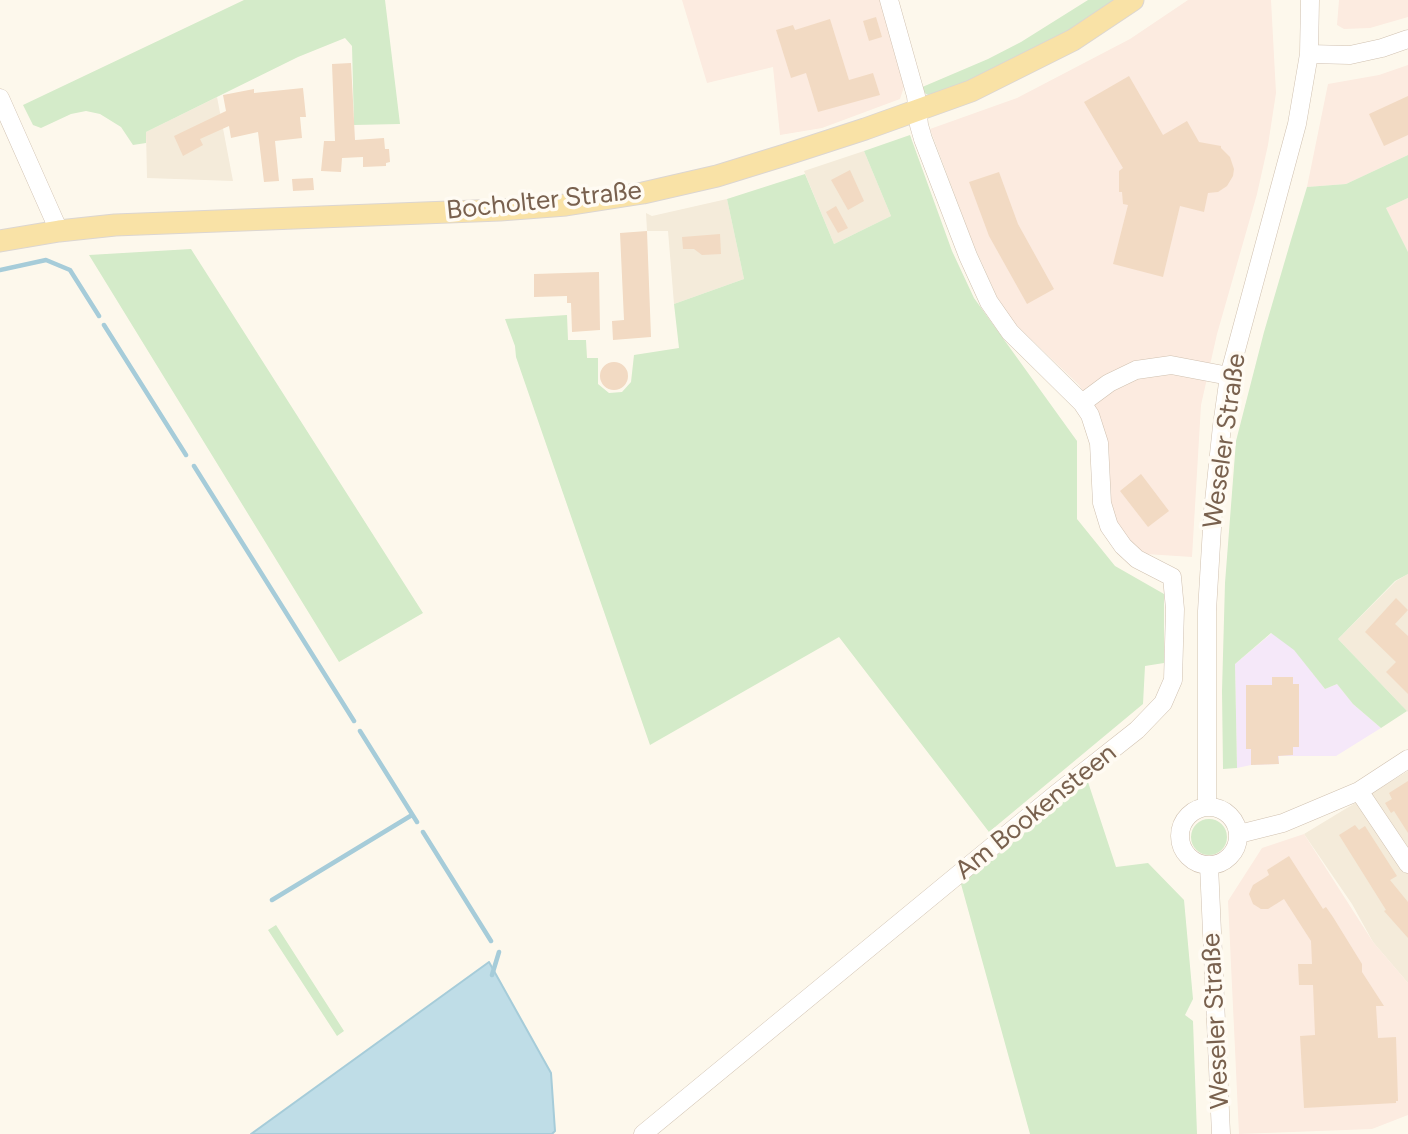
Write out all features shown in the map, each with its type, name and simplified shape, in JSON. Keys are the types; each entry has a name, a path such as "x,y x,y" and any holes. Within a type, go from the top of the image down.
{"main road":[{"name":"Bocholter Straße","path":"0,241 59,231 190,220 500,210 612,198 717,176 971,91 1073,40 1133,0"}],"street":[{"name":"Am Bookensteen","path":"643,1134 1137,730 1163,703 1173,680 1175,609 1172,577 1137,559 1123,546 1109,526 1102,503 1098,443 1090,415 1082,402 1010,332 989,302 919,125 916,96 889,0"},
{"name":"Weseler Straße","path":"1207,807 1209,586 1213,512 1229,376 1297,124 1308,54 1310,0"},
{"path":"1308,54 1350,55 1408,39"},
{"path":"0,97 59,231"},
{"path":"1082,402 1109,383 1136,370 1171,365 1229,376"},
{"path":"1239,834 1283,823 1359,791 1408,759"},
{"path":"1359,791 1408,864"},
{"path":"1207,807 1225,811 1237,825 1239,834 1238,843 1227,859 1209,865 1192,860 1186,854 1180,839 1184,820 1198,809 1207,807"},
{"name":"Weseler Straße","path":"1209,865 1221,1134"}],"shaded area":[{"path":"682,0 881,0 904,87 900,99 822,128 780,135 773,67 707,83"},
{"path":"1188,0 1271,0 1276,93 1257,194 1217,334 1201,405 1192,557 1146,554 1122,534 1111,509 1101,418 1079,385 1013,322 997,297 972,241 930,129 1017,98 1130,39"},
{"path":"1339,0 1408,0 1408,17 1370,28 1344,29 1337,25"},
{"path":"1408,65 1408,155 1346,184 1307,187 1328,84 1379,75"},
{"path":"217,97 233,181 147,178 146,132"},
{"path":"864,151 891,216 834,244 804,171"},
{"path":"1408,198 1408,252 1386,208"},
{"path":"727,199 744,279 674,304 668,231 647,231 646,213 652,216"},
{"path":"1408,574 1408,712 1338,639 1396,581"},
{"path":"1272,633 1294,649 1325,689 1337,684 1353,704 1381,728 1336,756 1279,756 1279,764 1237,768 1235,664"},
{"path":"1408,771 1408,983 1373,942 1352,904 1304,834"},
{"path":"1304,834 1373,942 1408,983 1408,1115 1372,1129 1239,1134 1228,901 1262,848"}],"green space":[{"path":"244,0 385,0 400,124 354,125 352,46 345,38 298,57 146,132 146,143 133,145 121,127 100,114 86,111 71,114 41,128 33,125 23,105"},
{"path":"1088,0 1116,0 1022,58 934,96 926,94 920,88 1021,42"},
{"path":"910,135 952,251 974,298 1077,441 1077,519 1115,566 1164,594 1164,663 1145,666 1143,704 989,832 839,637 650,745 505,319 567,315 568,340 586,340 587,358 598,358 598,384 609,393 622,392 631,382 634,355 679,348 674,304 744,279 727,199 805,174 834,244 891,216 864,151"},
{"path":"1408,155 1408,198 1386,208 1408,252 1408,574 1395,581 1338,639 1407,711 1381,728 1353,704 1337,684 1325,689 1294,650 1271,633 1235,664 1237,768 1223,769 1225,583 1236,441 1291,240 1307,187 1346,184"},
{"path":"191,249 423,613 339,662 89,255"},
{"path":"1088,782 1116,867 1148,863 1184,900 1193,999 1185,1015 1193,1021 1197,1134 1030,1134 961,884"},
{"path":"1209,819 1222,824 1227,837 1222,850 1209,855 1196,850 1191,837 1196,824"},
{"path":"276,925 344,1031 337,1036 268,930"}],"water":[{"path":"489,962 551,1073 555,1131 552,1134 251,1134"}],"building":[{"path":"876,17 882,37 869,41 863,21"},
{"path":"830,19 849,80 873,73 880,95 818,112 806,73 791,78 776,30 793,25 795,30"},
{"path":"351,63 355,140 384,138 385,149 389,149 390,162 386,163 386,166 363,167 363,157 342,158 341,172 321,171 324,141 335,141 332,64"},
{"path":"1129,76 1163,135 1187,121 1199,142 1221,146 1230,157 1234,169 1227,186 1218,192 1208,193 1204,212 1180,206 1163,277 1113,264 1128,205 1123,204 1122,192 1119,192 1119,171 1123,168 1084,102"},
{"path":"303,88 306,117 300,117 302,138 275,141 279,181 264,182 258,132 231,138 229,126 200,139 203,145 183,156 174,136 226,111 223,95 254,89 254,93"},
{"path":"1408,96 1408,135 1384,146 1369,114"},
{"path":"850,170 864,201 848,210 831,180"},
{"path":"999,172 1018,224 1054,289 1027,304 989,236 969,182"},
{"path":"313,178 314,190 293,191 292,179"},
{"path":"836,206 848,228 838,233 826,212"},
{"path":"647,231 651,337 613,340 612,321 624,320 620,233"},
{"path":"720,234 721,254 702,255 694,249 683,249 682,237"},
{"path":"599,272 600,330 572,332 571,303 567,303 567,296 534,297 534,274"},
{"path":"614,362 624,366 628,376 624,386 614,390 604,386 600,376 604,366"},
{"path":"1141,474 1169,511 1148,527 1120,491"},
{"path":"1396,598 1408,610 1395,624 1408,636 1408,694 1386,672 1396,662 1365,632"},
{"path":"1272,677 1293,677 1293,684 1299,684 1299,747 1293,747 1293,755 1278,756 1279,764 1251,765 1251,749 1246,749 1246,685 1272,685"},
{"path":"1408,781 1408,833 1394,811 1391,813 1385,803 1392,799 1389,793"},
{"path":"1355,825 1359,830 1365,826 1397,876 1390,880 1408,902 1408,938 1384,911 1386,910 1339,835"},
{"path":"1289,856 1323,909 1326,907 1333,917 1362,964 1362,972 1384,1006 1376,1006 1378,1038 1396,1037 1396,1103 1304,1108 1300,1036 1315,1035 1313,985 1299,985 1298,964 1312,964 1311,941 1284,899 1268,909 1261,909 1253,904 1249,894 1253,885 1269,875 1267,870"}],"waterway":[{"path":"0,270 46,260 70,270 99,316"},
{"path":"104,325 186,455"},
{"path":"194,466 354,721"},
{"path":"360,731 417,822"},
{"path":"272,900 412,815"},
{"path":"423,832 491,941"},
{"path":"492,975 499,952"}]}
